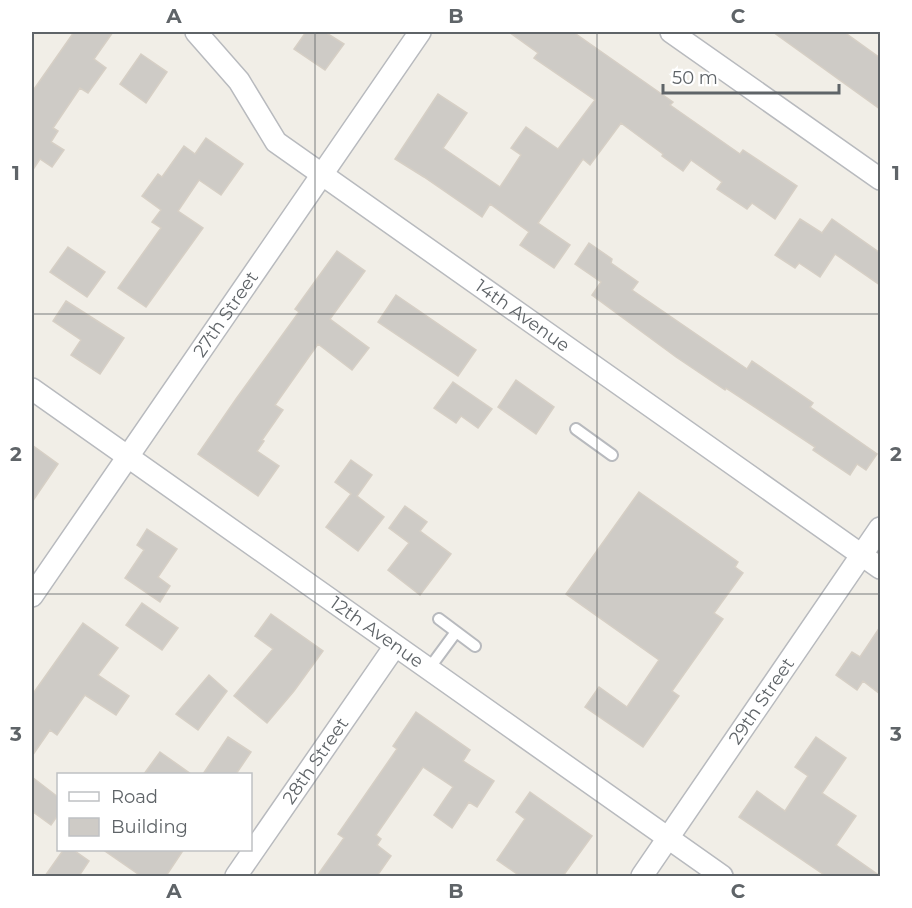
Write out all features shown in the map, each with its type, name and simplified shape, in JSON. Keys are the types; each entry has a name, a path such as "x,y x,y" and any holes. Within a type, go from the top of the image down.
{"street":[{"name":"14th Avenue","path":"196,32 239,81 276,142 880,568"},
{"name":"27th Street","path":"32,596 420,32"},
{"path":"671,32 880,179"},
{"name":"12th Avenue","path":"32,389 722,876"},
{"name":"29th Street","path":"642,876 880,528"},
{"name":"28th Street","path":"236,876 395,646"}],"lane":[{"path":"576,429 612,455"},
{"path":"439,619 475,646"},
{"path":"428,670 456,632"}],"building":[{"path":"74,32 113,32 94,59 106,68 88,93 80,88 53,128 58,131 51,142 64,150 52,167 40,159 32,171 32,92"},
{"path":"306,32 325,32 344,44 325,70 294,49"},
{"path":"509,32 573,32 673,102 670,105 740,154 743,150 797,186 775,219 752,203 747,209 717,189 722,182 691,160 683,171 621,123 590,165 583,159 538,223 570,245 554,268 520,245 529,232 490,204 482,217 395,159 438,94 467,113 443,148 500,187 521,155 511,148 526,127 558,149 595,100 534,58 538,53"},
{"path":"773,32 844,32 880,58 880,109"},
{"path":"141,54 167,72 146,103 120,84"},
{"path":"206,138 243,164 221,195 199,180 178,211 203,228 146,307 118,288 161,228 152,222 161,210 142,196 158,174 162,177 184,146 195,154"},
{"path":"800,219 822,233 832,219 880,253 880,285 835,254 820,277 799,263 795,268 775,255"},
{"path":"589,243 612,259 611,263 638,282 632,290 747,369 752,361 813,403 810,407 877,454 866,470 857,464 850,475 813,450 815,447 676,357 592,295 601,282 575,264"},
{"path":"68,247 105,272 87,297 50,272"},
{"path":"337,251 365,271 330,319 369,348 352,370 318,344 275,405 283,410 257,451 279,466 258,496 198,454 299,312 295,309"},
{"path":"396,295 476,350 458,376 378,322"},
{"path":"66,301 124,338 100,374 71,355 81,340 53,321"},
{"path":"516,380 554,407 536,434 498,407"},
{"path":"453,382 492,409 478,428 461,416 456,423 434,408"},
{"path":"32,445 58,464 32,502"},
{"path":"351,460 372,475 357,496 384,517 358,551 326,527 351,494 335,482"},
{"path":"639,492 738,562 735,567 743,573 714,613 723,619 672,691 679,696 643,747 585,707 599,687 627,707 659,660 566,594"},
{"path":"405,506 427,522 420,531 451,554 420,595 388,570 409,543 389,528"},
{"path":"147,529 177,549 158,577 170,586 160,602 125,578 144,550 137,545"},
{"path":"142,603 178,628 162,650 126,625"},
{"path":"271,614 323,651 267,723 234,696 273,649 255,636"},
{"path":"83,623 118,648 98,675 129,696 116,715 85,695 57,735 50,730 32,756 32,695"},
{"path":"880,627 880,694 863,681 857,690 836,675 852,652 860,657"},
{"path":"209,675 227,691 198,730 176,714"},
{"path":"416,712 470,750 463,761 494,781 477,807 469,802 452,828 434,815 453,787 423,767 376,835 381,839 377,845 391,856 377,876 317,876 344,838 338,834 397,749 393,746"},
{"path":"228,737 251,752 237,773 204,773"},
{"path":"816,737 846,758 822,793 856,816 836,845 880,876 826,876 739,817 757,791 785,811 808,776 795,767"},
{"path":"160,752 190,773 145,773"},
{"path":"32,777 57,796 57,816 51,825 32,811"},
{"path":"530,792 592,836 563,876 520,876 497,860 525,819 516,812"},
{"path":"63,851 75,851 89,861 79,876 45,876"},
{"path":"105,851 183,851 166,876 141,876"}]}
